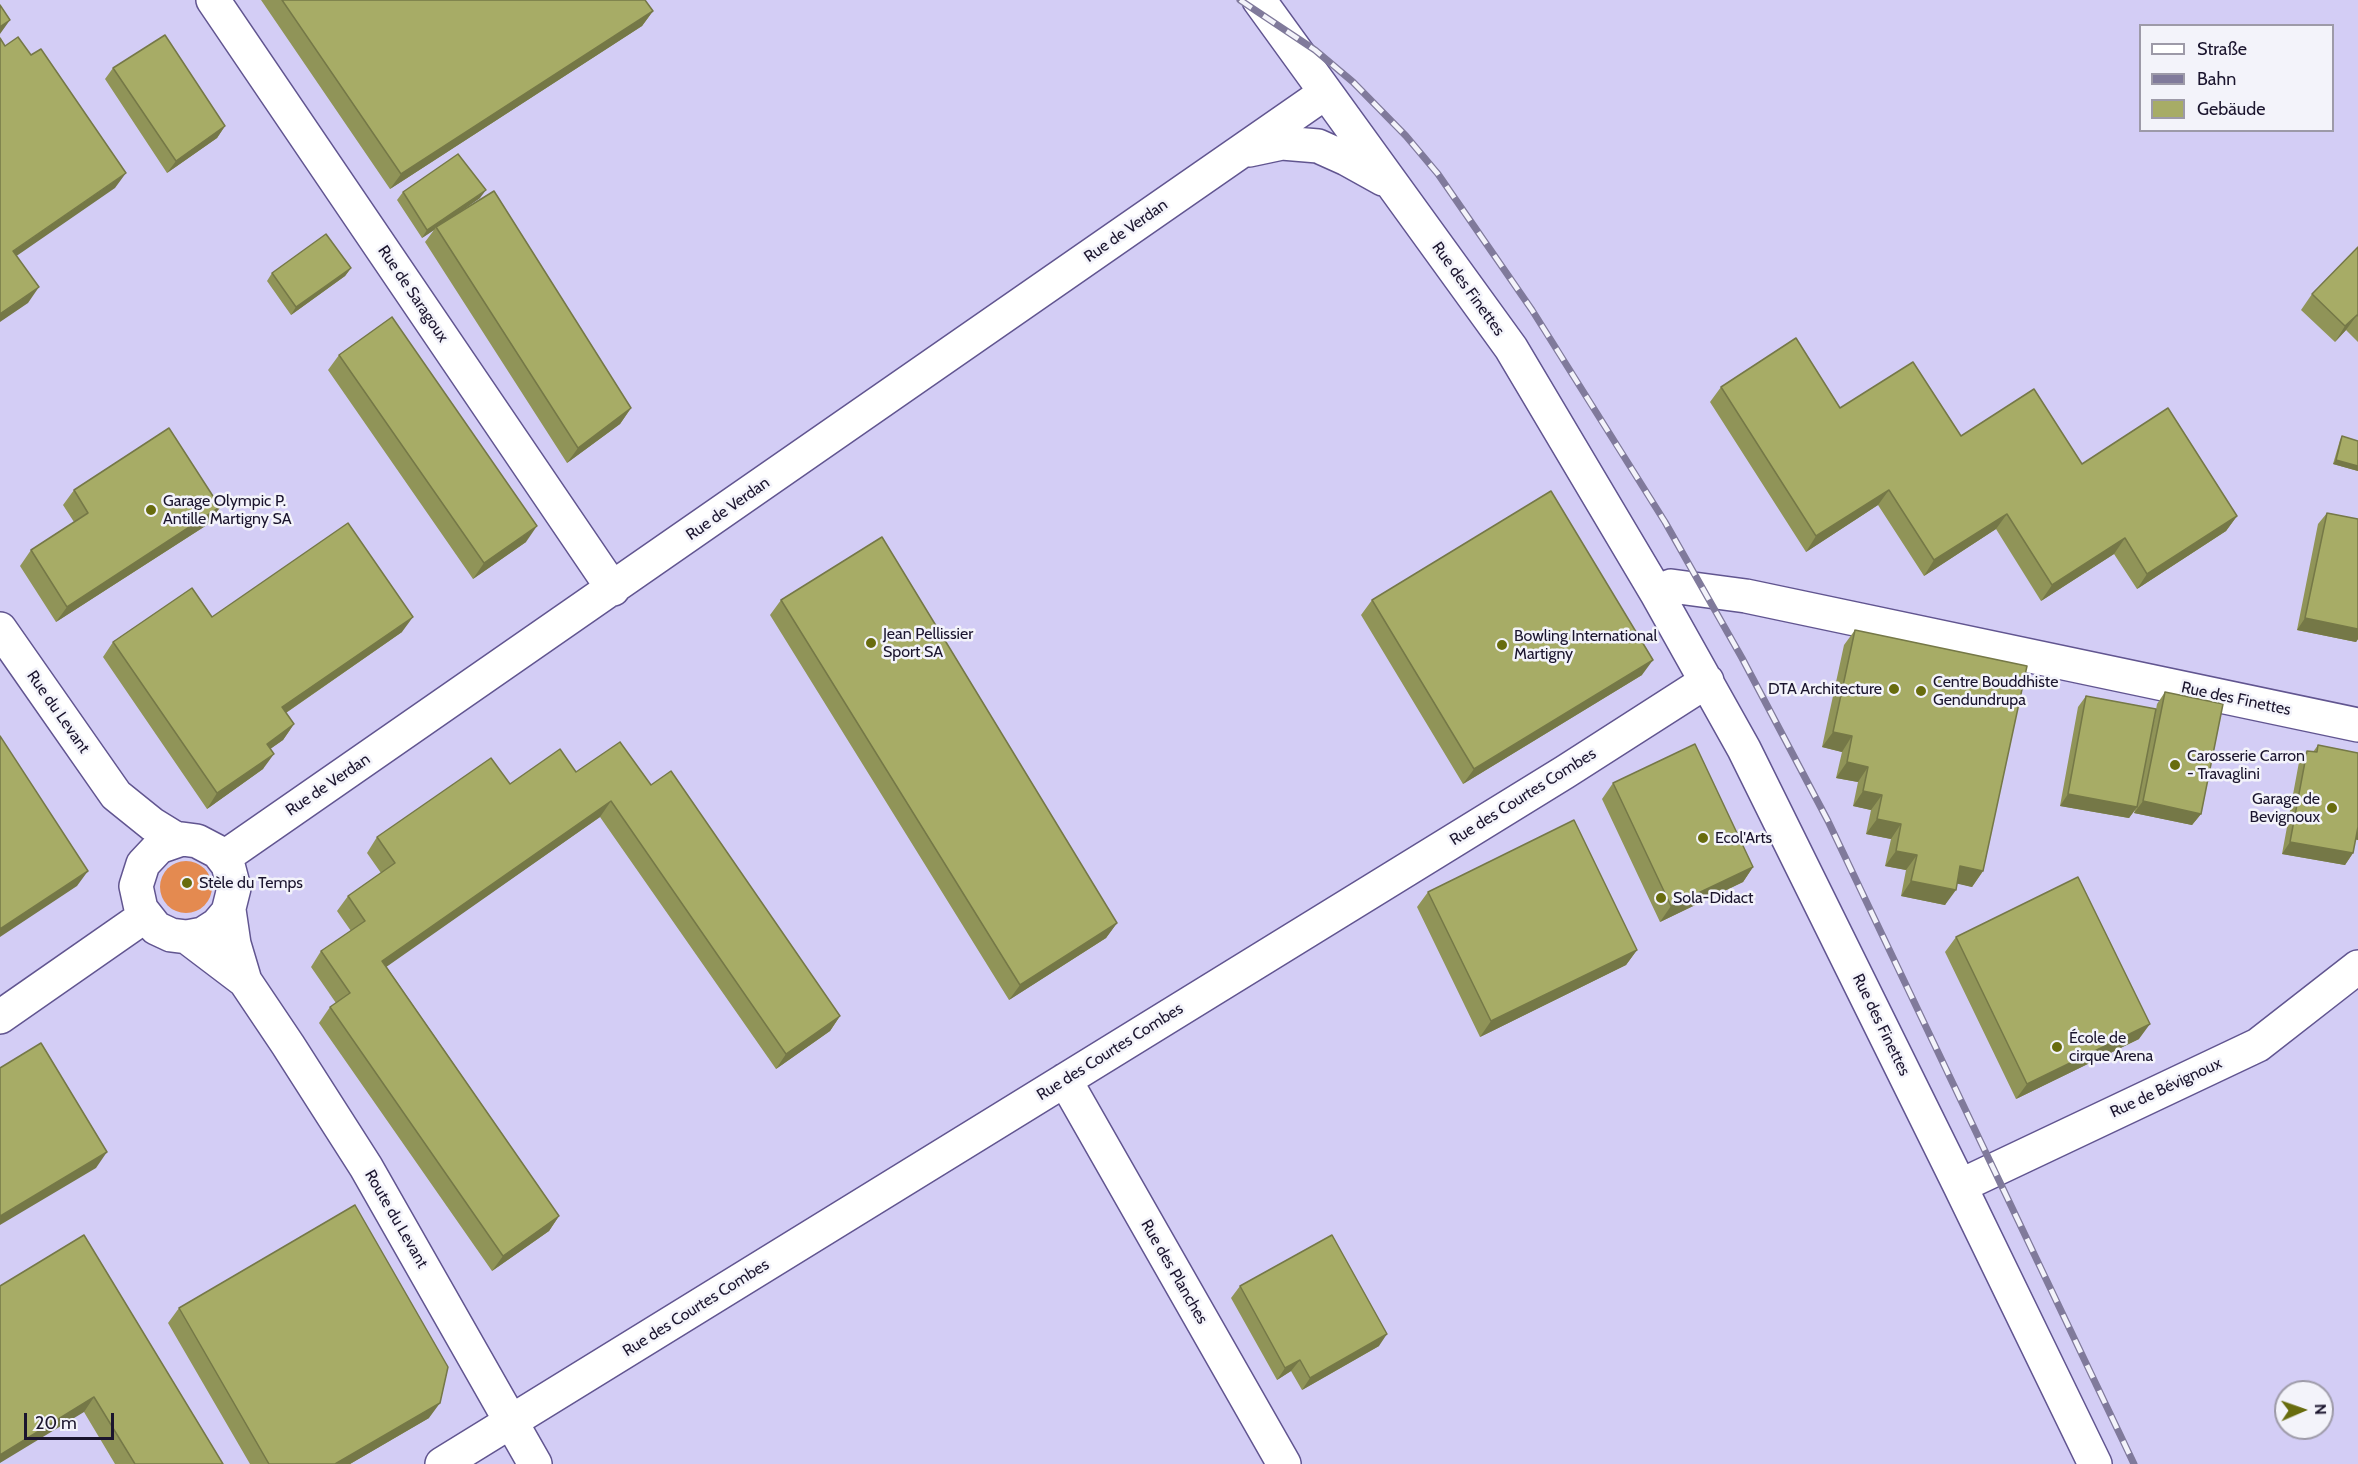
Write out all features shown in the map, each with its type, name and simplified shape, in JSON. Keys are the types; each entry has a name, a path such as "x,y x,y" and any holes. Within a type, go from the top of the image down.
{"street":[{"name":"Rue de Saragoux","path":"213,0 613,589"},
{"name":"Rue des Finettes","path":"1259,0 1511,348 1707,681 1744,749 2095,1464"},
{"name":"Rue de Verdan","path":"223,858 1325,93"},
{"name":"Rue de Verdan","path":"1230,158 1270,144 1298,143 1318,146 1350,160 1392,185"},
{"name":"Rue des Finettes","path":"1656,592 1671,586 1746,596 2358,725"},
{"name":"Rue du Levant","path":"0,628 116,795 133,842 140,871"},
{"name":"Rue des Courtes Combes","path":"442,1464 1565,772 1707,681"},
{"name":"Rue du Levant","path":"116,795 152,824 178,840"},
{"path":"189,840 204,844 223,858 233,880 233,897 223,919 211,930 187,938 163,932 145,916 136,894 140,871 153,852 166,843 189,840"},
{"name":"Route du Levant","path":"229,910 234,944 245,981 366,1167 535,1464"},
{"path":"0,1017 145,916"},
{"name":"Route du Levant","path":"187,938 245,981"},
{"name":"Rue de Bévignoux","path":"1960,1186 2258,1045 2358,967"},
{"name":"Rue des Planches","path":"1065,1080 1284,1464"}],"shaded area":[{"path":"186,861 200,865 208,873 212,887 208,901 200,909 186,913 172,909 164,901 160,887 164,873 172,865"}],"building":[{"path":"282,0 645,0 653,11 401,174"},
{"path":"0,5 10,20 0,27"},
{"path":"165,35 225,126 176,161 113,68"},
{"path":"18,37 31,55 41,49 126,173 13,251 39,287 0,314 0,38 5,46"},
{"path":"458,154 486,190 427,230 403,192"},
{"path":"494,191 631,408 578,448 436,227"},
{"path":"326,234 351,268 296,307 272,273"},
{"path":"2358,247 2358,316 2345,326 2312,294"},
{"path":"392,317 537,526 484,563 339,355"},
{"path":"1796,338 1840,408 1913,362 1961,436 2034,389 2082,464 2168,408 2237,516 2147,574 2125,538 2052,585 2007,514 1934,560 1889,490 1816,536 1721,387"},
{"path":"169,428 220,507 67,607 31,550 88,513 74,490"},
{"path":"2342,436 2358,441 2358,466 2336,460"},
{"name":"Bowling International Martigny","path":"1551,491 1653,660 1474,769 1372,600"},
{"path":"2327,513 2358,519 2358,629 2305,618"},
{"path":"348,523 413,617 282,707 294,724 267,744 274,754 217,793 113,642 192,588 212,617"},
{"path":"882,537 1117,923 1020,985 781,600"},
{"path":"1855,630 2027,666 1983,871 1960,866 1956,890 1911,881 1917,855 1896,851 1901,824 1877,819 1882,795 1863,791 1868,767 1847,762 1852,736 1833,732"},
{"name":"Carosserie Carron - Travaglini","path":"2165,692 2223,704 2201,814 2143,801"},
{"path":"2086,696 2156,709 2137,807 2068,794"},
{"path":"0,736 88,871 0,929"},
{"path":"620,742 651,785 671,771 840,1016 786,1054 611,801 382,961 559,1216 503,1256 330,1007 350,993 321,951 365,921 348,896 395,863 377,837 491,758 510,784 560,749 576,772"},
{"path":"1695,744 1753,867 1671,906 1613,783"},
{"path":"2318,745 2358,753 2358,827 2353,853 2290,842 2307,751 2317,752"},
{"path":"1574,820 1637,950 1491,1021 1428,892"},
{"path":"2078,877 2150,1024 2027,1084 1956,937"},
{"path":"41,1043 107,1152 0,1216 0,1068"},
{"path":"355,1205 448,1367 440,1403 335,1464 269,1464 179,1308"},
{"path":"84,1235 223,1464 135,1464 94,1397 0,1455 0,1286"},
{"path":"1332,1235 1387,1334 1310,1378 1300,1360 1285,1368 1240,1286"}],"railway":[{"path":"1240,0 1315,50 1353,82 1406,136 1438,174 1532,310 1665,522 1742,658 1828,821 2134,1464"}],"place":[{"name":"Garage Olympic P. Antille Martigny SA","path":"151,510"},
{"name":"Jean Pellissier Sport SA","path":"871,643"},
{"name":"Bowling International Martigny","path":"1502,645"},
{"name":"DTA Architecture","path":"1894,689"},
{"name":"Centre Bouddhiste Gendundrupa","path":"1921,691"},
{"name":"Carosserie Carron - Travaglini","path":"2175,765"},
{"name":"Garage de Bevignoux","path":"2332,808"},
{"name":"Ecol'Arts","path":"1703,838"},
{"name":"Stèle du Temps","path":"187,883"},
{"name":"Sola-Didact","path":"1661,898"},
{"name":"École de cirque Arena","path":"2057,1047"}]}
